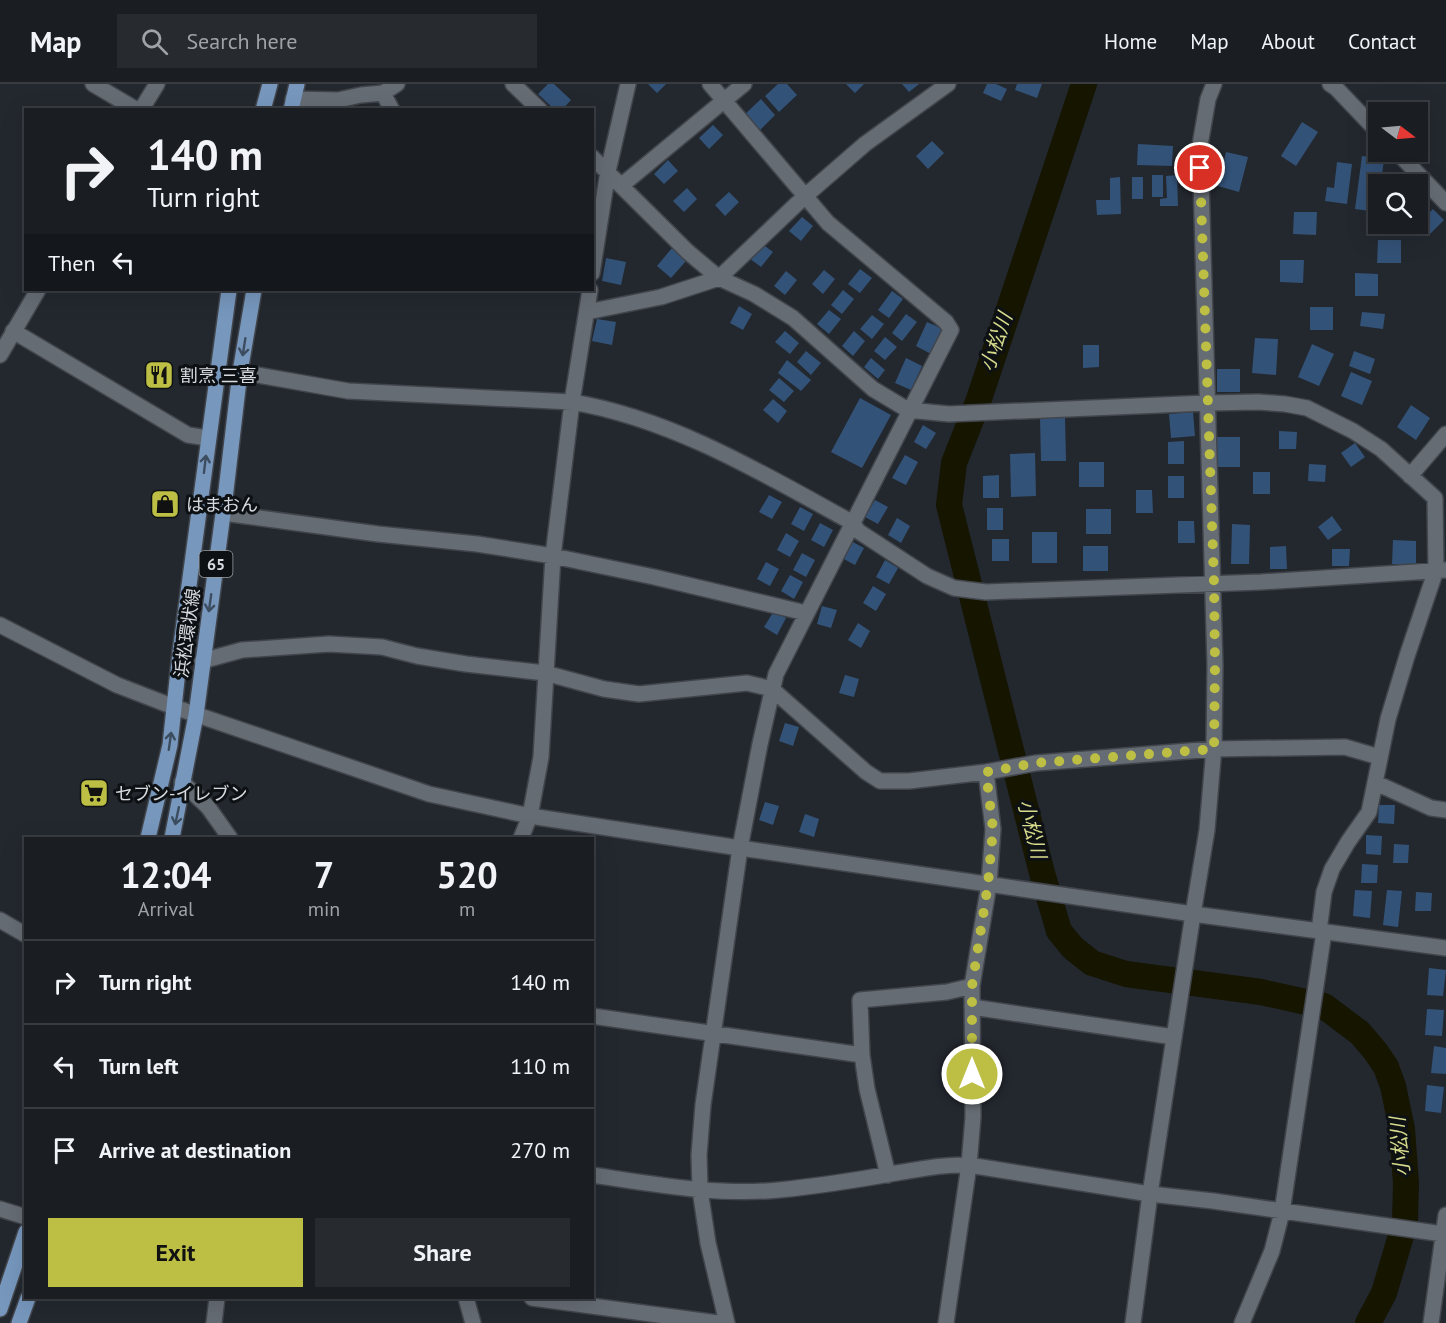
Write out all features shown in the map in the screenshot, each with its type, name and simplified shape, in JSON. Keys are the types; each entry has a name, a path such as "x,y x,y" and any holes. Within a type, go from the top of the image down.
{"main road":[{"path":"264,108 270,84"},
{"path":"292,104 297,84"},
{"name":"浜松環状線","path":"148,837 170,745 229,291"},
{"name":"浜松環状線","path":"172,837 196,716 240,372 254,291"},
{"path":"0,1309 24,1239"},
{"path":"19,1323 28,1299"}],"street":[{"path":"93,84 135,108"},
{"path":"140,108 157,84"},
{"path":"292,104 383,93 397,84"},
{"path":"513,84 538,108"},
{"path":"595,230 628,84"},
{"path":"710,84 828,223 946,322 951,330 806,613 776,674 772,688 749,791 740,848 703,1105 699,1155 700,1190 708,1243 727,1323"},
{"path":"622,185 744,84"},
{"path":"587,312 661,297 719,278 804,197 865,144 948,84"},
{"path":"1133,1323 1150,1194 1207,830 1214,749 1214,583 1200,145 1208,99 1214,84"},
{"path":"1330,84 1368,122"},
{"path":"383,93 391,108"},
{"path":"594,159 688,252 719,278 754,294 792,318 873,389 908,410 949,414 1258,402 1307,408 1353,431 1381,449 1435,498 1441,570 1407,656 1388,719 1369,812 1332,869 1324,892 1315,990 1282,1212 1272,1251 1242,1323"},
{"path":"1407,162 1446,203"},
{"path":"0,354 37,291"},
{"path":"521,837 530,816 541,757 553,556 572,402 590,291"},
{"path":"14,331 188,435 208,438"},
{"path":"240,372 348,391 572,402 606,408 671,430 785,485 853,523 858,531 917,570 954,588 986,592 1261,582 1441,570"},
{"path":"1410,476 1446,434"},
{"path":"223,513 378,534 477,544 553,556 806,613"},
{"path":"0,625 117,685 196,716 429,794 530,816 740,848 1193,914 1446,948"},
{"path":"202,661 242,650 329,644 382,647 417,656 466,664 545,673 639,694 747,683 772,688 866,772 880,781 909,781 993,771 1029,764 1214,749 1345,747 1379,758"},
{"path":"946,1323 969,1165 973,1117 972,986 988,884 993,829 993,771"},
{"path":"182,782 208,807 229,837"},
{"path":"1376,783 1431,808 1446,810"},
{"path":"0,920 24,934"},
{"path":"888,1175 867,1089 862,1055 860,1000 946,992 972,986"},
{"path":"972,1007 1174,1037"},
{"path":"594,1016 862,1055"},
{"path":"594,1175 700,1190 745,1192 779,1190 953,1164 969,1165 1150,1194 1443,1234"},
{"path":"0,1209 24,1216"},
{"path":"1431,1323 1446,1215"},
{"path":"214,1323 217,1299"},
{"path":"466,1299 473,1323"},
{"path":"539,1299 718,1323"}],"building":[{"path":"548,84 554,84 571,100 564,108 553,108 538,94"},
{"path":"648,84 666,84 657,93"},
{"path":"778,84 787,84 797,95 779,112 765,96"},
{"path":"846,84 864,84 855,93"},
{"path":"902,84 919,84 909,92"},
{"path":"987,84 996,84 1007,89 1001,101 983,93"},
{"path":"1017,84 1042,84 1037,98 1015,90"},
{"path":"761,99 775,115 758,132 743,116"},
{"path":"1302,122 1318,132 1296,166 1281,156"},
{"path":"713,125 723,135 709,149 699,138"},
{"path":"932,141 944,153 928,169 916,156"},
{"path":"1138,144 1173,146 1172,166 1137,165"},
{"path":"1226,152 1248,157 1239,192 1218,186"},
{"path":"1362,156 1368,157 1368,162 1384,162 1382,174 1368,174 1368,211 1355,209"},
{"path":"668,160 678,171 664,184 654,174"},
{"path":"1337,162 1352,164 1347,204 1325,201 1327,187 1334,188"},
{"path":"1152,175 1163,175 1163,197 1152,197"},
{"path":"1177,175 1178,206 1160,206 1160,199 1167,198 1166,176"},
{"path":"1120,177 1121,214 1097,215 1096,200 1110,200 1110,178"},
{"path":"1132,177 1143,177 1143,199 1132,199"},
{"path":"687,188 697,199 684,212 673,201"},
{"path":"729,192 739,202 725,216 715,205"},
{"path":"1433,209 1444,220 1428,236 1426,234 1428,234 1428,214"},
{"path":"1294,212 1317,212 1316,235 1293,234"},
{"path":"802,217 813,226 801,241 789,231"},
{"path":"1378,240 1401,240 1401,263 1377,263"},
{"path":"761,243 773,252 761,267 749,258"},
{"path":"672,248 686,261 671,278 657,266"},
{"path":"606,258 626,262 621,285 602,281"},
{"path":"1280,260 1304,260 1303,283 1280,282"},
{"path":"860,269 872,278 860,293 848,284"},
{"path":"824,270 835,279 823,294 812,284"},
{"path":"786,271 797,280 785,295 774,286"},
{"path":"1355,273 1378,274 1378,296 1355,296"},
{"path":"843,290 854,299 842,314 831,305"},
{"path":"892,291 903,299 889,318 878,310"},
{"path":"739,306 752,314 743,330 730,323"},
{"path":"1310,307 1333,307 1333,330 1310,330"},
{"path":"829,310 841,319 829,334 817,324"},
{"path":"1362,312 1385,314 1383,329 1360,326"},
{"path":"906,314 917,322 902,341 892,333"},
{"path":"872,315 884,324 872,339 860,329"},
{"path":"597,319 616,322 612,345 592,341"},
{"path":"927,322 943,329 931,354 916,346"},
{"path":"785,331 799,343 790,354 775,342"},
{"path":"854,331 865,341 853,356 842,346"},
{"path":"885,337 897,347 885,360 874,351"},
{"path":"1255,338 1278,339 1276,375 1252,373"},
{"path":"1312,344 1334,354 1319,386 1298,377"},
{"path":"1083,345 1099,345 1099,367 1083,368"},
{"path":"806,351 821,363 811,375 797,362"},
{"path":"1354,351 1375,359 1370,374 1349,366"},
{"path":"871,358 885,370 878,379 864,367"},
{"path":"906,358 922,366 911,390 895,383"},
{"path":"787,360 811,380 801,391 778,373"},
{"path":"1217,369 1240,369 1240,392 1217,392"},
{"path":"1351,372 1372,381 1362,405 1341,396"},
{"path":"779,378 794,391 784,402 769,390"},
{"path":"860,398 891,415 862,468 831,452"},
{"path":"773,399 787,411 778,423 763,410"},
{"path":"1411,405 1430,418 1416,440 1397,427"},
{"path":"1193,412 1195,436 1171,438 1169,414"},
{"path":"1065,417 1066,461 1041,461 1040,418"},
{"path":"923,425 936,433 926,449 914,442"},
{"path":"1279,431 1297,432 1296,449 1279,449"},
{"path":"1216,437 1240,437 1240,467 1216,467"},
{"path":"1184,441 1184,464 1168,464 1168,442"},
{"path":"1355,443 1365,457 1351,467 1341,453"},
{"path":"1035,453 1036,496 1011,497 1010,454"},
{"path":"905,455 918,462 906,485 892,478"},
{"path":"1079,462 1104,462 1104,487 1079,487"},
{"path":"1309,464 1326,465 1325,482 1308,481"},
{"path":"1253,472 1270,472 1270,494 1253,494"},
{"path":"999,475 999,498 983,498 983,476"},
{"path":"1168,476 1184,476 1184,498 1168,498"},
{"path":"1136,490 1152,490 1153,513 1136,513"},
{"path":"769,495 782,502 772,519 759,512"},
{"path":"875,500 888,507 878,524 865,517"},
{"path":"800,507 813,514 804,531 791,524"},
{"path":"987,508 1003,508 1003,530 987,530"},
{"path":"1086,509 1111,509 1111,534 1086,534"},
{"path":"1332,516 1342,530 1328,540 1318,527"},
{"path":"897,518 910,526 901,543 888,535"},
{"path":"1178,521 1194,521 1195,543 1178,543"},
{"path":"820,523 833,530 824,547 811,540"},
{"path":"1232,524 1250,525 1249,564 1231,564"},
{"path":"1032,532 1057,532 1057,563 1032,563"},
{"path":"786,533 799,541 790,557 777,550"},
{"path":"992,539 1009,539 1009,561 992,561"},
{"path":"1393,540 1416,541 1416,564 1392,564"},
{"path":"851,541 864,548 855,565 842,558"},
{"path":"1083,546 1108,546 1108,571 1083,571"},
{"path":"1286,546 1287,569 1270,569 1270,547"},
{"path":"1332,549 1350,549 1349,566 1332,566"},
{"path":"802,553 815,560 806,577 793,570"},
{"path":"885,560 898,568 889,584 876,577"},
{"path":"766,562 779,569 770,586 757,579"},
{"path":"790,575 803,582 794,599 781,591"},
{"path":"873,586 886,594 876,611 863,603"},
{"path":"822,606 837,610 831,628 817,624"},
{"path":"774,611 786,618 777,635 764,627"},
{"path":"858,623 870,631 861,648 848,640"},
{"path":"845,675 859,679 854,697 839,693"},
{"path":"785,723 799,727 793,746 779,741"},
{"path":"765,802 779,806 773,825 759,820"},
{"path":"1379,805 1395,805 1394,824 1378,823"},
{"path":"805,814 819,819 814,837 799,832"},
{"path":"1366,835 1382,836 1381,855 1366,854"},
{"path":"1394,844 1409,845 1408,863 1393,863"},
{"path":"1362,864 1378,865 1377,883 1361,883"},
{"path":"1355,890 1372,891 1370,918 1353,916"},
{"path":"1387,890 1402,891 1398,927 1383,925"},
{"path":"1416,892 1432,893 1431,911 1415,911"},
{"path":"1429,968 1446,970 1443,996 1427,995"},
{"path":"1427,1009 1444,1010 1442,1036 1425,1035"},
{"path":"1434,1046 1446,1048 1446,1074 1431,1073"},
{"path":"1427,1085 1444,1087 1441,1113 1425,1111"}],"waterway":[{"name":"小松川","path":"1084,84 978,402 954,463 949,505 1042,873 1059,931 1073,948 1092,963 1126,974 1261,992 1324,1006 1360,1033 1386,1067 1393,1086 1402,1129 1406,1183 1405,1222 1384,1293 1368,1323"}],"place":[{"name":"割烹 三喜","path":"159,375"},
{"name":"はまおん","path":"165,504"},
{"name":"セブン-イレブン","path":"94,793"}],"route":[{"path":"972,1074 972,986 988,884 993,829 986,772 1036,763 1214,749 1214,583 1200,168"}]}
